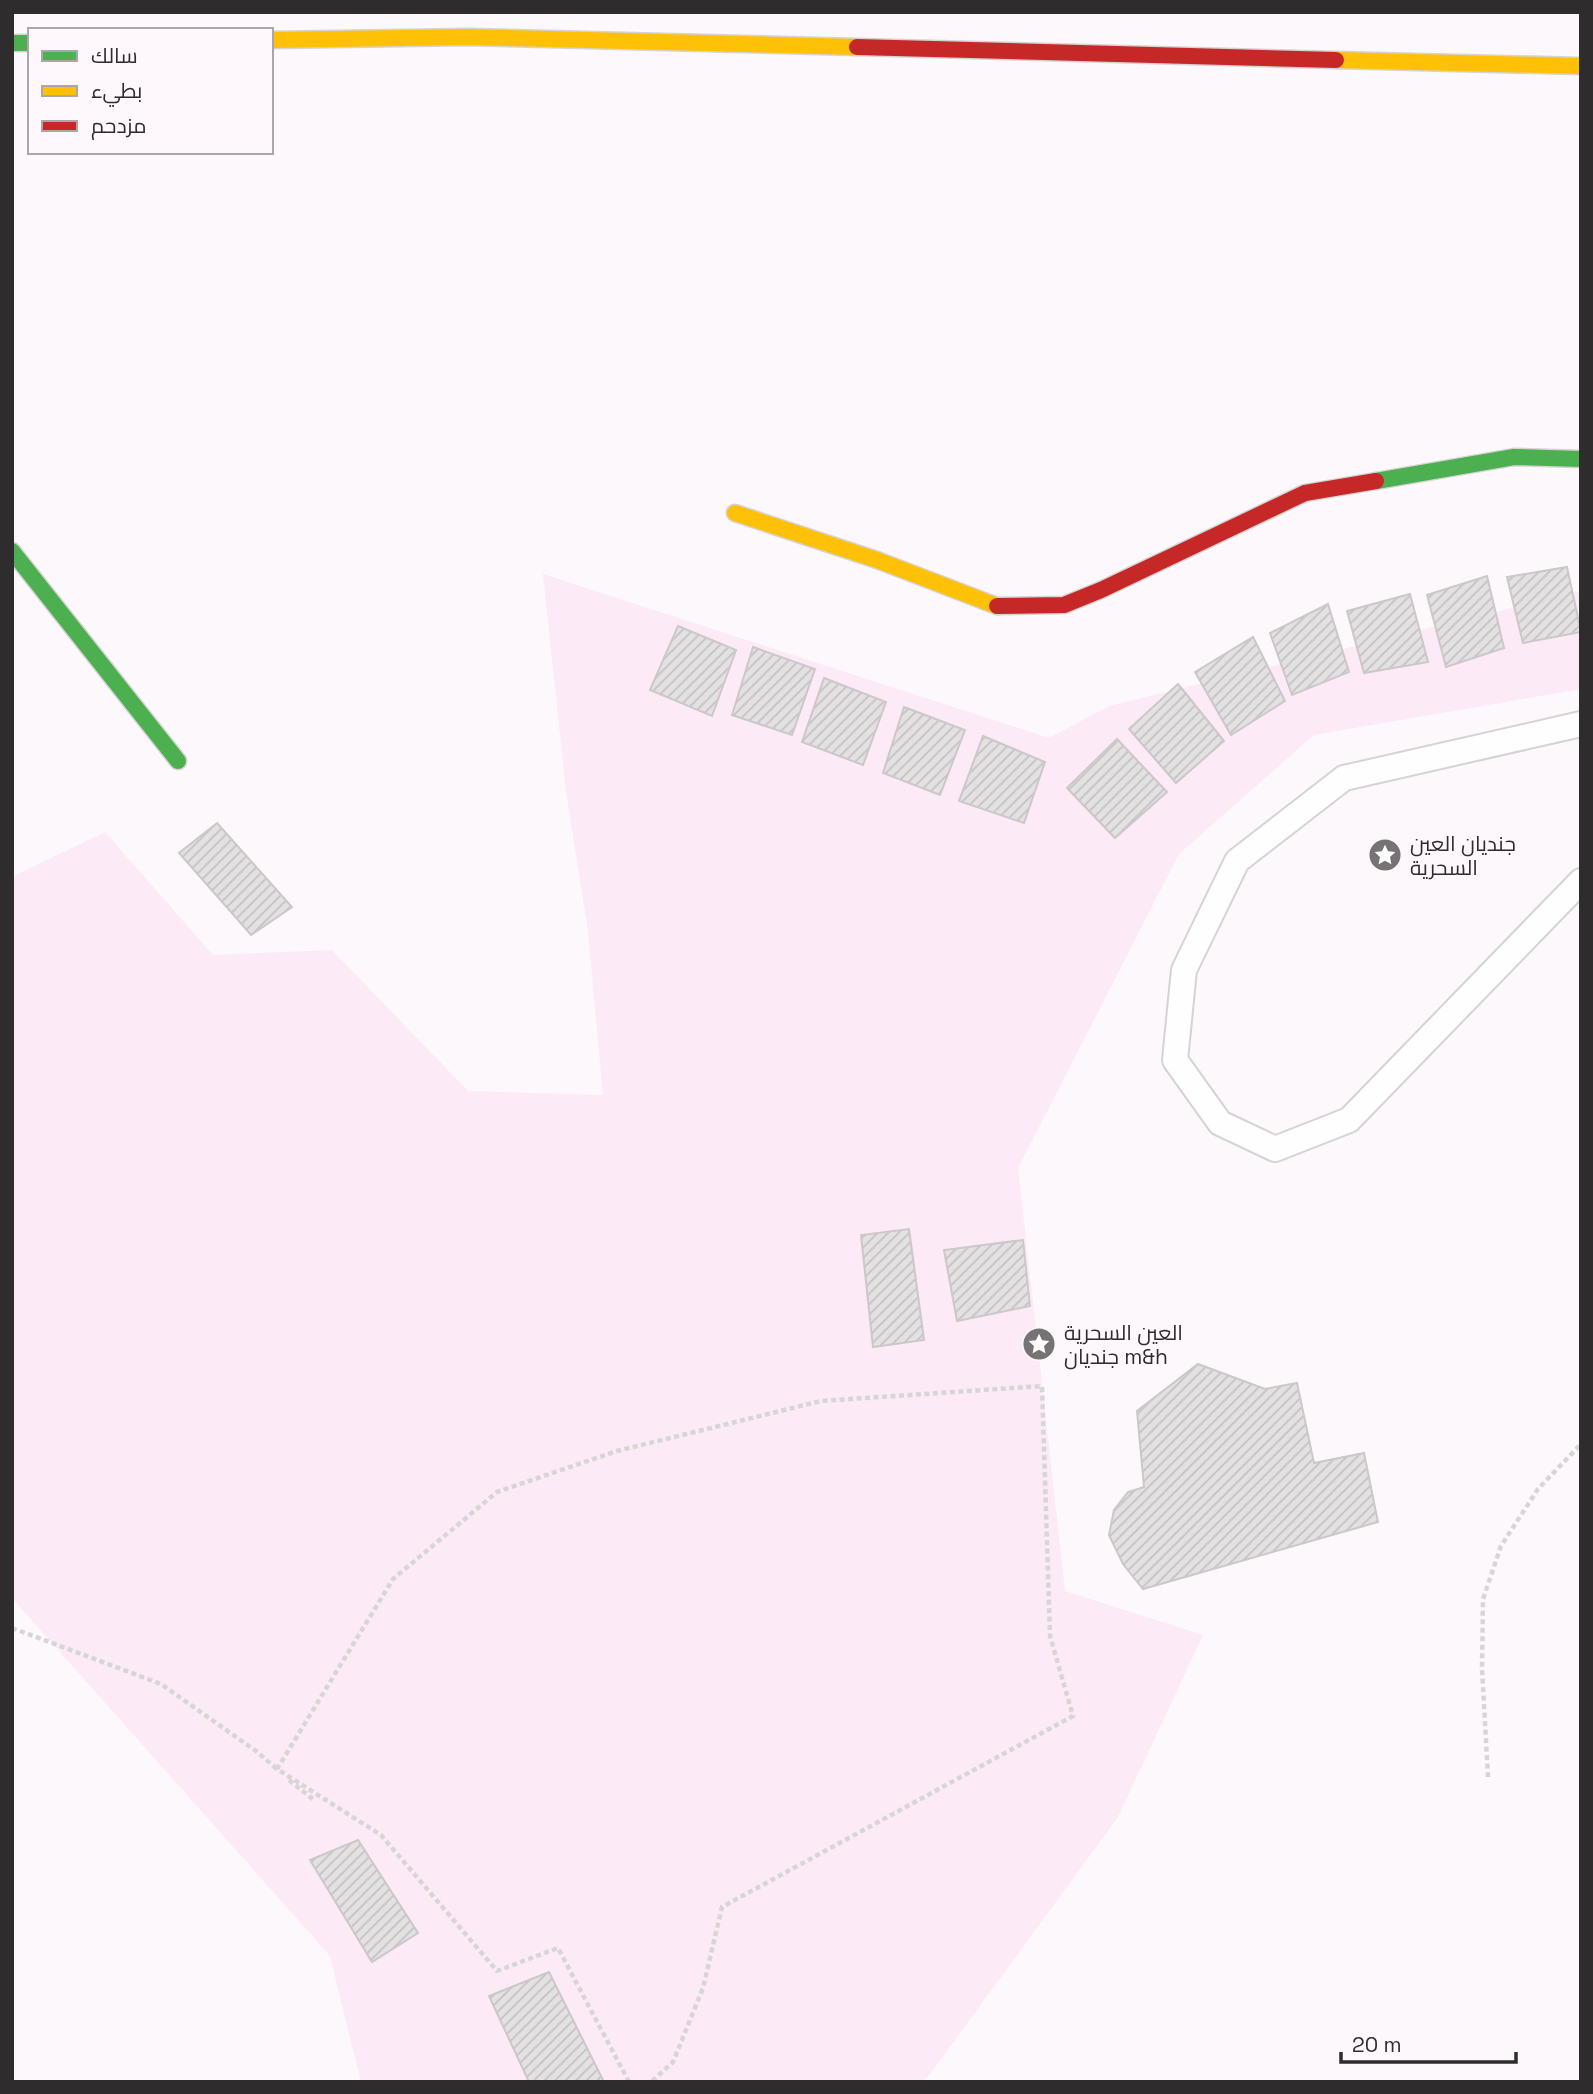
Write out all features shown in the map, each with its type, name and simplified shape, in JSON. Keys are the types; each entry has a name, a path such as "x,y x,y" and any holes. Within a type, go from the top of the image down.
{"main road":[{"path":"273,40 467,37 1581,66"},
{"path":"735,513 877,560 998,606 1064,605 1305,494 1514,457 1581,459"},
{"path":"12,551 178,761"}],"lane":[{"path":"1581,724 1344,778 1237,861 1184,970 1175,1060 1220,1123 1275,1149 1349,1120 1581,881"}],"path":[{"path":"277,1769 393,1579 497,1492 617,1451 821,1401 1042,1386 1050,1636 1073,1716 722,1907 703,1988 673,2062 651,2082"},
{"path":"1488,1777 1482,1668 1483,1599 1501,1546 1530,1500 1581,1444"},
{"path":"12,1628 161,1684 256,1751 315,1801"},
{"path":"277,1769 381,1835 497,1971 558,1948 629,2082"}],"shaded area":[{"path":"543,574 1049,738 1109,706 1581,591 1581,689 1314,735 1179,854 1018,1168 1065,1591 1203,1635 1118,1817 922,2082 361,2082 330,1956 12,1598 12,877 105,832 213,955 332,950 468,1091 603,1095 588,931 566,791"}],"building":[{"path":"1567,567 1581,632 1523,643 1507,577"},
{"path":"1487,576 1504,648 1446,667 1427,595"},
{"path":"1410,594 1428,662 1364,673 1347,611"},
{"path":"1328,604 1349,672 1292,695 1270,633"},
{"path":"678,626 736,650 712,716 650,690"},
{"path":"1253,637 1285,701 1231,735 1195,672"},
{"path":"753,647 815,669 792,735 732,715"},
{"path":"824,678 886,702 863,765 802,742"},
{"path":"1178,684 1224,741 1176,783 1129,729"},
{"path":"904,707 965,730 940,795 883,773"},
{"path":"983,736 1045,762 1024,823 959,801"},
{"path":"1117,739 1167,792 1115,838 1067,788"},
{"path":"217,823 292,907 251,935 179,853"},
{"path":"909,1229 924,1340 873,1347 861,1235"},
{"path":"1023,1240 1030,1306 957,1321 944,1250"},
{"path":"1198,1364 1265,1389 1297,1383 1314,1463 1364,1453 1378,1522 1143,1589 1123,1564 1109,1535 1114,1510 1128,1492 1144,1487 1137,1411"},
{"path":"358,1840 418,1933 372,1962 310,1860"},
{"path":"549,1972 604,2082 529,2082 489,1996"}],"traffic: fast":[{"path":"12,43 28,43"},
{"path":"1376,481 1514,457 1581,459"},
{"path":"12,551 178,761"}],"traffic: slow":[{"path":"273,40 467,37 857,47"},
{"path":"1336,60 1581,66"},
{"path":"735,513 877,560 997,606"}],"traffic: jam":[{"path":"857,47 1336,60"},
{"path":"997,606 1064,605 1305,493 1376,481"}],"place":[{"name":"جنديان العين السحرية","path":"1385,855"},
{"name":"العين السحرية جنديان m&h","path":"1039,1344"}]}
